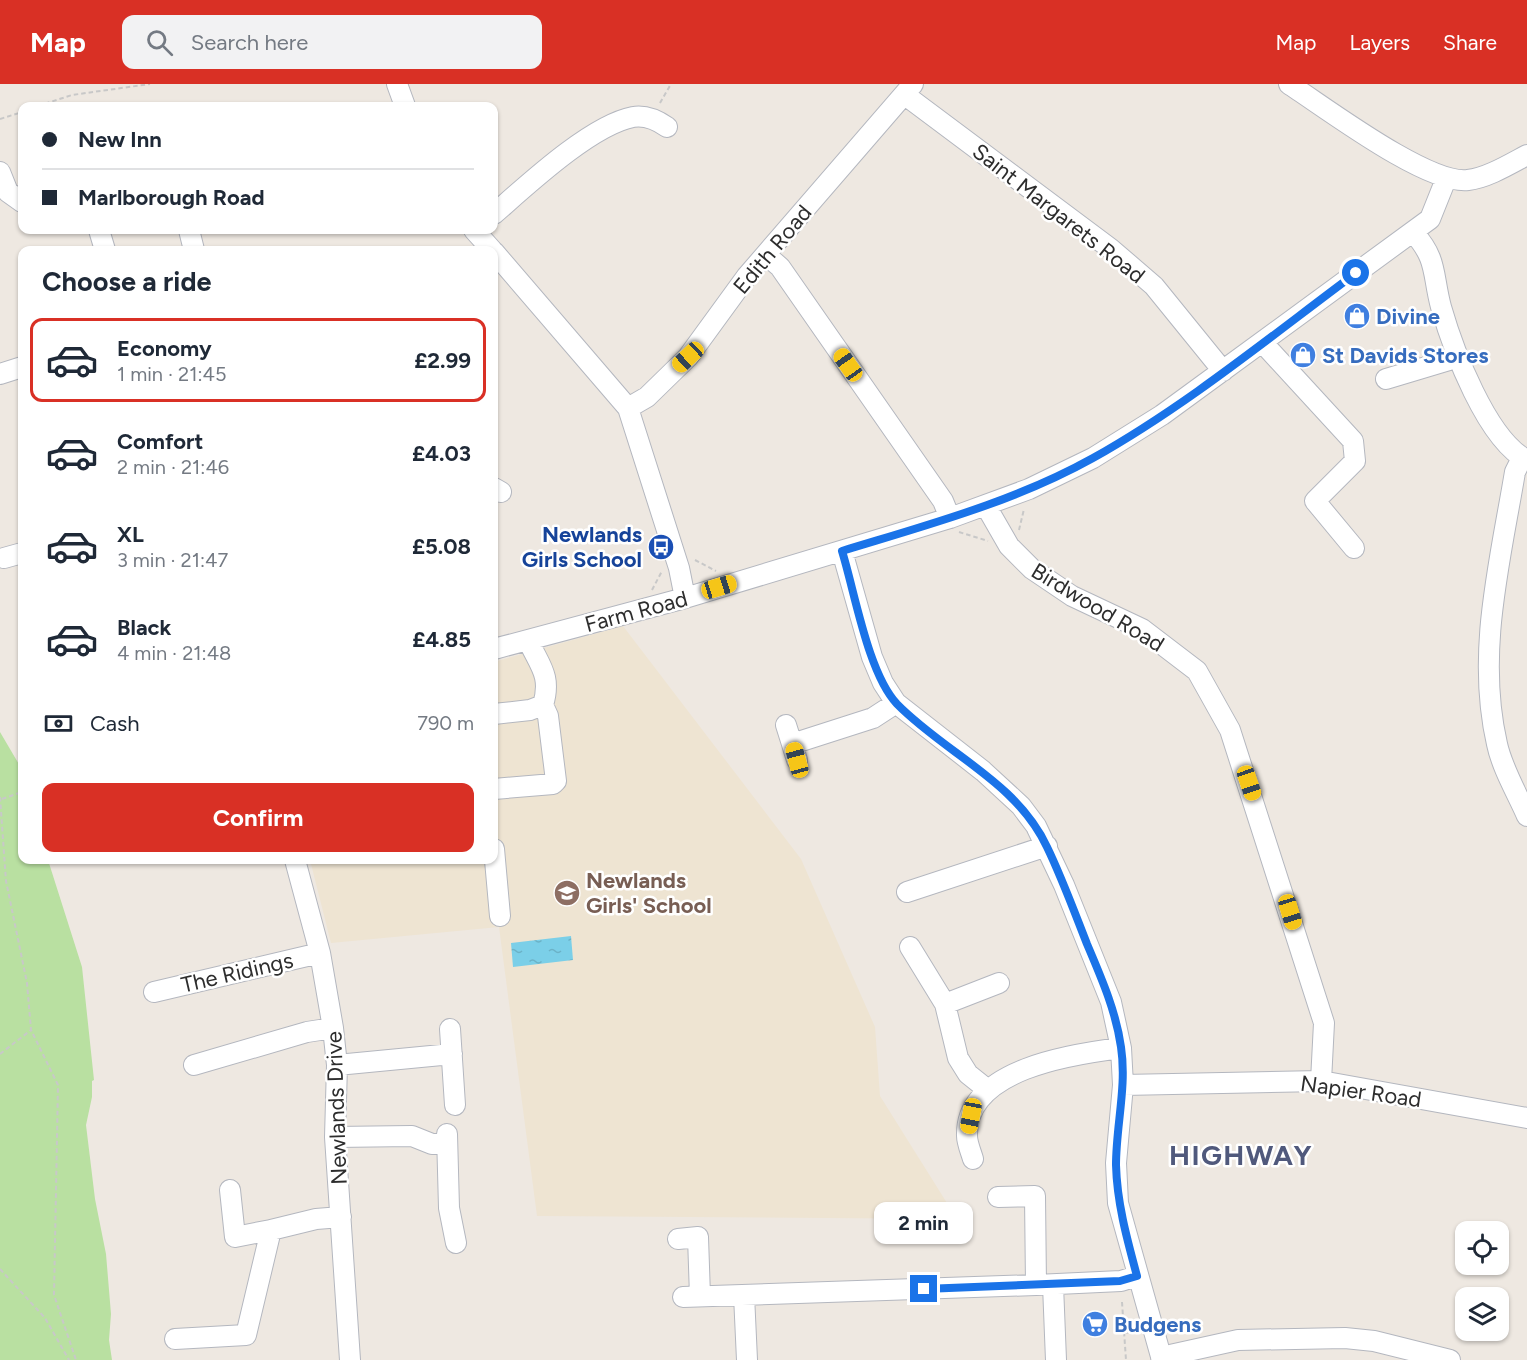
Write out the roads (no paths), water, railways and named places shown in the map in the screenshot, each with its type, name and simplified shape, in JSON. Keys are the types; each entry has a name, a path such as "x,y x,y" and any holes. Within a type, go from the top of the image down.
{"street":[{"path":"397,84 404,102"},
{"path":"1289,84 1421,169 1446,179 1469,180 1527,155"},
{"name":"Edith Road","path":"628,408 646,397 688,357 747,276 909,90"},
{"name":"Saint Margarets Road","path":"909,90 1111,249 1154,286 1223,371"},
{"path":"498,211 566,153 607,127 633,117 661,116"},
{"path":"0,172 8,192 18,199"},
{"name":"Farm Road","path":"498,648 685,598 950,518 1029,489 1093,458 1162,415 1430,219 1446,179"},
{"path":"1413,232 1428,248 1456,358 1501,437 1525,459 1515,472 1488,636 1489,698 1497,746 1527,816"},
{"path":"478,234 488,246"},
{"path":"766,255 780,267 943,501 950,518"},
{"path":"498,257 628,408 679,568 685,598"},
{"path":"1262,342 1353,441 1355,461 1315,501 1354,548"},
{"path":"1386,379 1456,358"},
{"path":"0,374 18,368"},
{"name":"Birdwood Road","path":"986,506 1009,546 1032,569 1072,596 1142,629 1197,671 1230,730 1324,1023 1321,1081"},
{"path":"842,551 872,657 883,683 896,703 1021,806 1047,846 1111,1002 1121,1048 1122,1085 1116,1163 1118,1203 1162,1358 1238,1340 1345,1338 1374,1341 1450,1360"},
{"path":"498,789 553,784 556,781 548,716 543,705 548,690 543,668 528,640"},
{"path":"786,725 795,752 873,718 896,703"},
{"path":"498,714 530,710 543,705"},
{"path":"907,892 1047,846"},
{"name":"Newlands Drive","path":"296,864 320,953 333,1028 337,1065 334,1137 350,1360"},
{"path":"495,864 500,916"},
{"path":"910,947 945,1004 958,1058 968,1074 988,1090"},
{"name":"The Ridings","path":"154,992 320,953"},
{"path":"945,1004 999,983"},
{"path":"194,1065 307,1032 333,1028"},
{"path":"450,1029 455,1106"},
{"path":"973,1159 967,1137 971,1116 988,1090 1006,1077 1030,1067 1086,1052 1121,1048"},
{"path":"337,1065 452,1054"},
{"name":"Napier Road","path":"1122,1085 1321,1081 1527,1118"},
{"path":"334,1137 412,1136 432,1144 447,1139 448,1208 456,1243"},
{"path":"230,1190 235,1238 316,1219 341,1217"},
{"path":"998,1197 1035,1196 1056,1360"},
{"path":"175,1339 246,1335 271,1230"},
{"path":"678,1239 698,1237 692,1296 1045,1285 1120,1281 1137,1276"},
{"path":"744,1295 747,1360"}],"water":[{"path":"571,936 573,960 513,967 511,943"}],"place":[{"name":"Divine","path":"1357,316"},
{"name":"St Davids Stores","path":"1303,355"},
{"name":"Newlands Girls School","path":"661,547"},
{"name":"Newlands Girls' School","path":"567,893"},
{"name":"Budgens","path":"1095,1324"}],"district":[{"name":"HIGHWAY","path":"1241,1155"}]}
